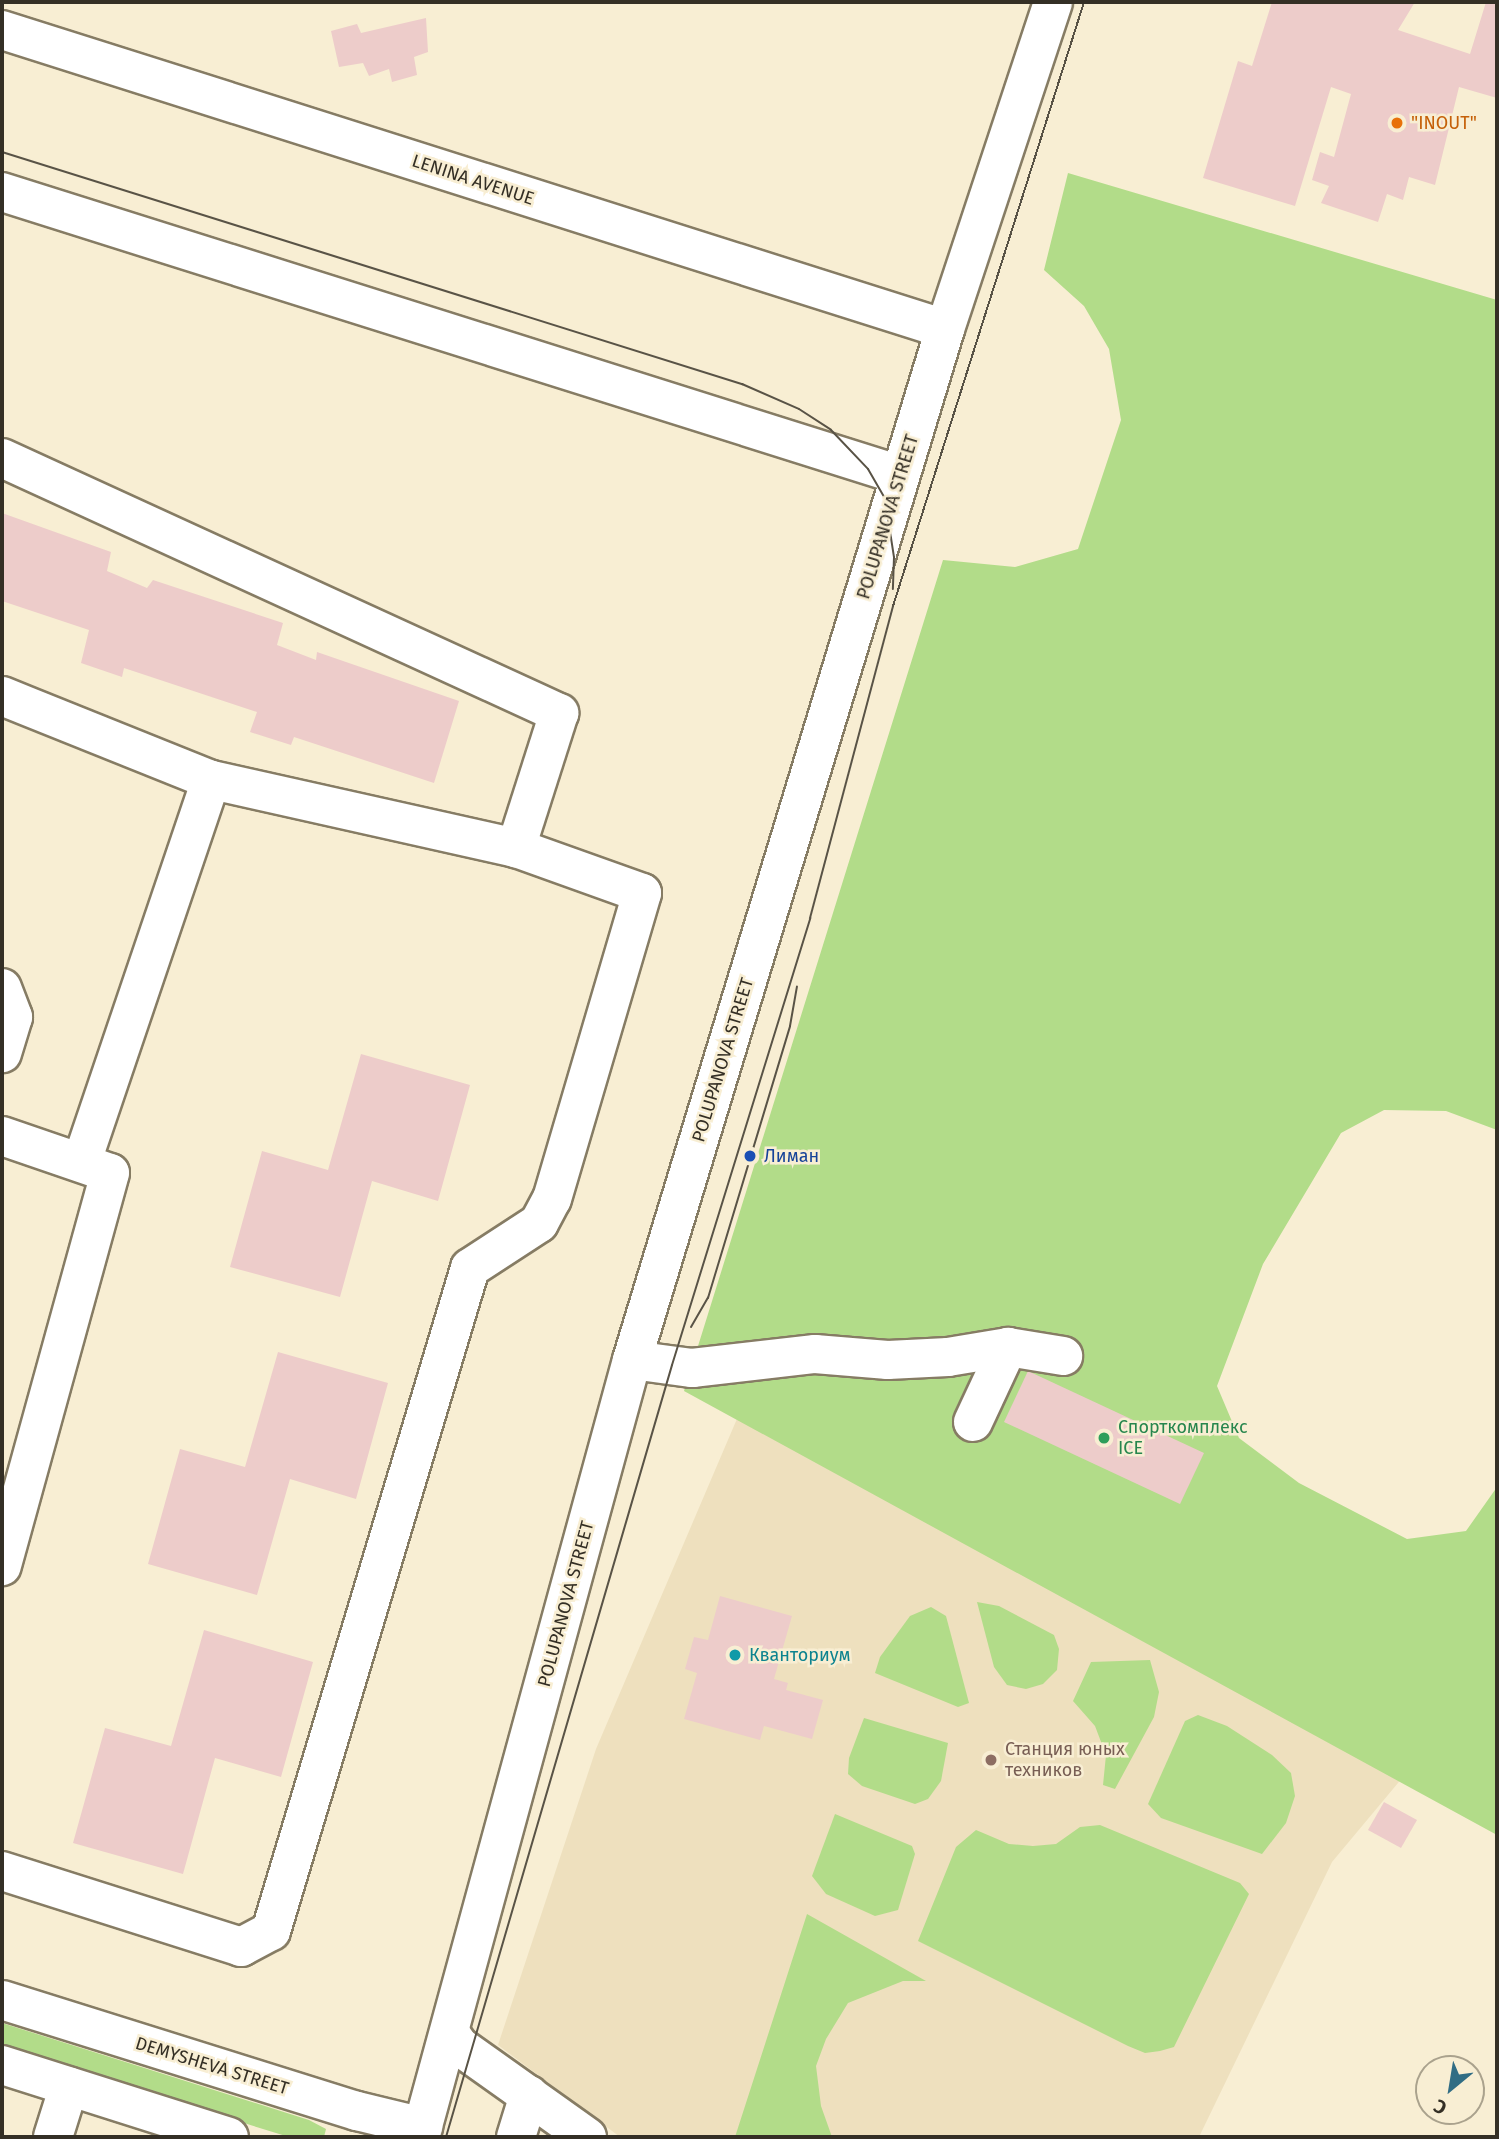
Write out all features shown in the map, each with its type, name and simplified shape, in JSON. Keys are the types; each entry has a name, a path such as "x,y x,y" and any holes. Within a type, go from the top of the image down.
{"street":[{"name":"POLUPANOVA STREET","path":"422,2132 632,1360 945,329 1053,2"},
{"name":"LENINA AVENUE","path":"2,30 945,329"},
{"path":"2,192 900,475"},
{"path":"2,458 559,713 516,848"},
{"path":"2,696 211,780 516,848 642,893 552,1199 539,1223 470,1268 271,1931 241,1947 2,1871"},
{"path":"81,1163 211,780"},
{"path":"2,988 13,1017 2,1053"},
{"path":"2,1136 110,1173 2,1566"},
{"path":"973,1422 1008,1348"},
{"path":"632,1360 692,1368 814,1354 888,1360 948,1357 1008,1348 1063,1356"},
{"name":"DEMYSHEVA STREET","path":"2,2000 422,2132"},
{"path":"450,2034 459,2046 587,2137"},
{"path":"2,2065 229,2137"},
{"path":"53,2137 69,2086"},
{"path":"516,2137 529,2095"}],"shaded area":[{"name":"Станция юных техников","path":"748,1393 1408,1771 1332,1862 1199,2137 620,2137 498,2045 596,1749"}],"green space":[{"path":"1068,173 1497,300 1497,1130 1446,1111 1384,1110 1341,1133 1263,1264 1217,1386 1239,1438 1299,1483 1407,1539 1466,1531 1497,1487 1497,1835 684,1391 943,560 1015,567 1078,549 1121,420 1109,349 1084,306 1044,270"},
{"path":"977,1602 999,1606 1054,1635 1059,1649 1057,1670 1043,1684 1026,1689 1007,1685 994,1667"},
{"path":"931,1607 946,1616 969,1703 958,1707 875,1673 880,1657 910,1616"},
{"path":"1150,1660 1159,1692 1154,1717 1115,1789 1103,1785 1106,1755 1095,1726 1073,1701 1091,1662"},
{"path":"1198,1715 1227,1726 1272,1755 1291,1773 1295,1796 1286,1823 1262,1854 1161,1818 1148,1804 1185,1721"},
{"path":"864,1718 948,1743 941,1781 928,1799 915,1804 862,1786 848,1774 849,1758"},
{"path":"835,1814 912,1846 915,1854 898,1910 875,1916 826,1894 812,1876"},
{"path":"1100,1825 1240,1883 1249,1894 1174,2047 1145,2053 1128,2046 918,1941 956,1847 976,1830 1009,1844 1033,1846 1056,1844 1080,1827"},
{"path":"807,1914 926,1981 903,1981 848,2003 826,2039 816,2066 821,2106 832,2137 735,2137"},
{"path":"2,2023 309,2120 326,2129 324,2137 289,2137 2,2048"}],"building":[{"name":"\"INOUT\"","path":"1272,2 1415,2 1398,30 1470,54 1486,2 1497,2 1497,98 1459,87 1435,185 1409,177 1403,200 1387,194 1378,222 1321,203 1329,186 1312,180 1320,152 1334,157 1351,94 1331,87 1295,206 1203,178 1238,61 1252,66"},
{"path":"426,18 428,52 414,57 417,75 392,82 389,69 369,76 363,63 339,67 331,31 357,24 361,33"},
{"path":"2,513 111,552 107,571 147,588 153,580 283,623 277,645 316,660 317,652 459,701 434,783 294,737 291,745 250,732 257,712 124,668 122,677 81,663 89,630 2,601"},
{"path":"361,1054 470,1085 438,1201 372,1181 340,1297 230,1267 262,1151 328,1170"},
{"path":"278,1352 388,1383 356,1499 290,1479 257,1595 148,1564 180,1449 245,1467"},
{"name":"Спорткомплекс ICE","path":"1028,1371 1204,1453 1180,1504 1004,1422"},
{"name":"Кванториум","path":"720,1596 792,1616 774,1679 788,1683 786,1690 823,1700 812,1739 764,1726 760,1740 684,1719 697,1673 685,1669 694,1637 708,1640"},
{"path":"204,1630 313,1662 281,1777 215,1758 183,1874 73,1843 105,1728 171,1746"},
{"path":"1384,1802 1417,1820 1401,1848 1368,1830"}],"tram line":[{"path":"446,2137 672,1365 810,918 893,606 1084,2"},
{"path":"2,152 742,384 799,409 831,430 868,469 885,499 894,557 893,589"},
{"path":"691,1327 708,1298 790,1026 797,987"}],"place":[{"name":"\"INOUT\"","path":"1397,123"},
{"name":"Лиман","path":"750,1156"},
{"name":"Спорткомплекс ICE","path":"1104,1438"},
{"name":"Кванториум","path":"735,1655"},
{"name":"Станция юных техников","path":"991,1760"}]}
